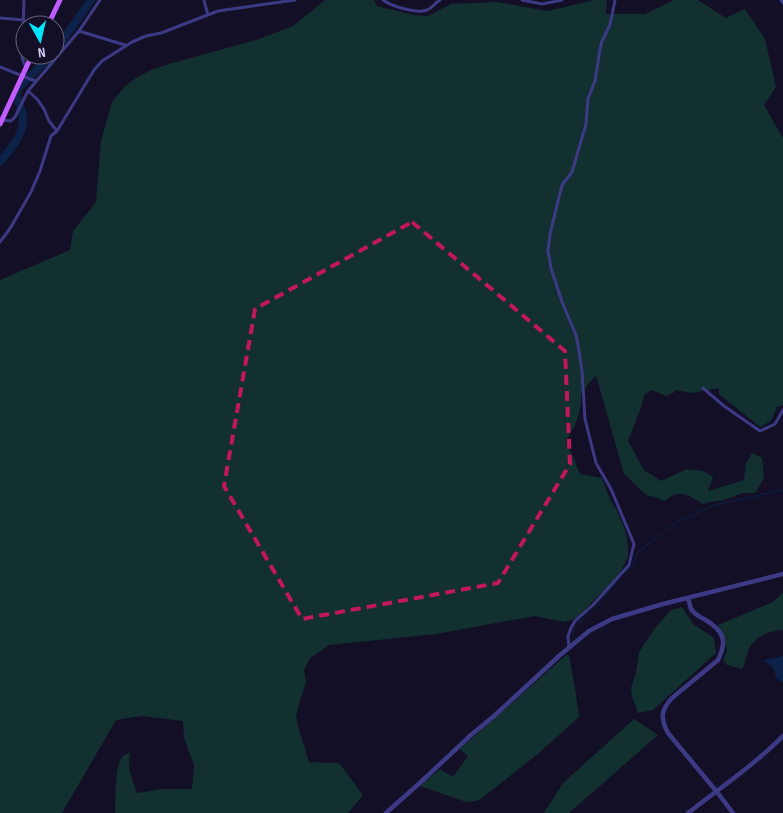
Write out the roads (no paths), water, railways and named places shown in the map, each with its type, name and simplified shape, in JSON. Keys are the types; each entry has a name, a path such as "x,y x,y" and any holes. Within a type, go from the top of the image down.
{"main road":[{"path":"53,15 60,0"},
{"path":"1,122 28,65"}],"street":[{"path":"24,0 24,15"},
{"path":"1,122 15,117 35,81 79,31 100,0"},
{"path":"204,0 208,15"},
{"path":"0,242 31,192 51,136 57,131 94,70 102,62 132,42 146,36 168,31 218,11 295,0"},
{"path":"383,0 417,12 426,11 440,0"},
{"path":"522,0 542,4 562,0"},
{"path":"569,648 568,636 575,621 593,605 629,565 634,544 611,488 596,464 585,419 582,371 578,346 571,321 562,302 551,268 548,251 550,234 562,185 572,172 586,124 588,99 595,81 602,41 610,25 614,0"},
{"path":"0,18 15,19"},
{"path":"79,31 126,45"},
{"path":"25,65 26,69"},
{"path":"0,67 35,81"},
{"path":"28,91 37,99 57,131"},
{"path":"703,388 732,412 760,431 775,424 783,410"},
{"path":"386,813 588,631 612,619 783,574"},
{"path":"688,598 692,610 716,626 723,639 722,652 718,660 666,704 662,718 668,733 733,813"},
{"path":"688,813 783,736"}],"water":[{"path":"783,656 782,682 776,678 774,669 764,660"}],"waterway":[{"path":"65,37 91,0"},
{"path":"0,162 15,142 23,125 23,116 16,92 42,65"},
{"path":"623,574 633,565 638,552 674,524 714,505 783,490"},
{"path":"572,636 575,627 597,606 620,577"}]}
